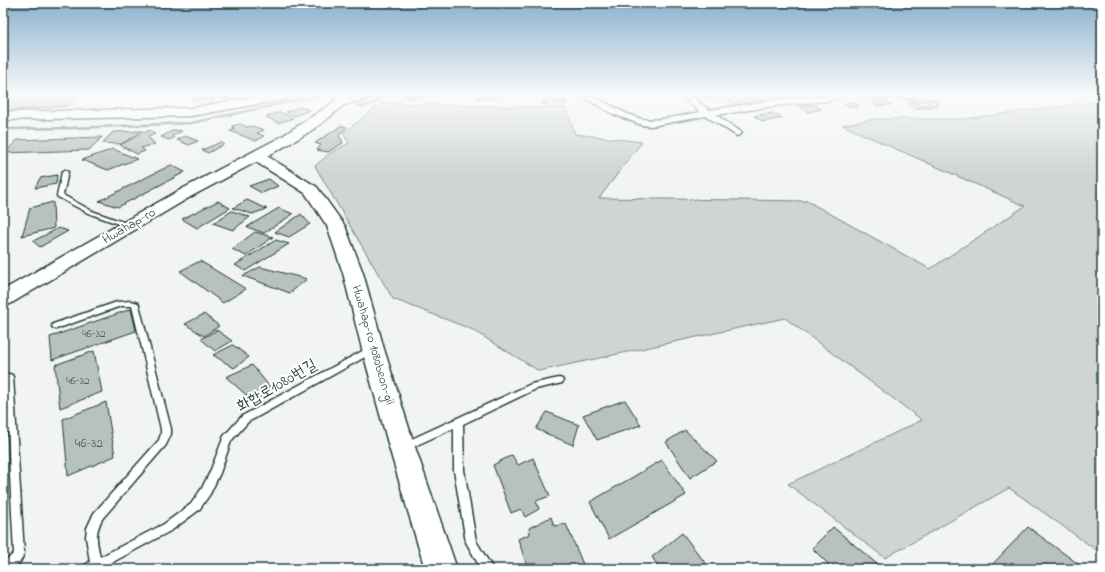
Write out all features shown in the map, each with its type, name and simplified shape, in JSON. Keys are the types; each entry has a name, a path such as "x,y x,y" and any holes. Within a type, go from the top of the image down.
{"street":[{"name":"Hwahap-ro","path":"3,299 129,226 264,152 313,122"},
{"path":"641,122 651,123 658,122"},
{"path":"720,122 737,133"},
{"name":"Hwahap-ro 1080beon-gil","path":"264,152 311,190 336,226 354,274 373,349 402,447 441,569"}],"lane":[{"path":"65,172 60,196 90,212 129,226"},
{"path":"56,326 120,304 131,303 134,305 166,429 166,434 160,446 107,505 92,528 92,567"},
{"name":"화합로1080번길","path":"92,567 168,527 195,507 209,485 227,439 245,419 373,349"},
{"path":"3,567 12,563 19,553 9,377"},
{"path":"402,447 534,386 559,381"},
{"path":"458,422 459,470 471,542 487,569"}],"shaded area":[{"path":"358,122 571,122 575,134 642,142 599,198 807,201 930,269 1025,206 842,125 860,122 1102,122 1102,554 1009,488 885,558 788,484 922,420 785,318 539,371 471,329 393,299 315,166 329,154 349,143 343,133"}],"building":[{"path":"240,124 247,127 253,126 264,130 257,133 264,136 256,141 230,131 235,129 232,126"},
{"path":"341,126 347,127 339,135 343,143 328,152 317,150 321,145 315,143"},
{"path":"150,130 155,134 148,137 155,144 141,148 145,151 137,154 120,145"},
{"path":"174,130 182,131 172,136 174,138 169,140 161,137"},
{"path":"143,131 121,144 102,143 113,132"},
{"path":"185,136 198,141 189,145 177,140"},
{"path":"102,137 89,150 5,153 17,140"},
{"path":"221,142 224,144 208,153 202,150"},
{"path":"113,149 137,159 108,170 82,160"},
{"path":"171,165 185,172 118,207 99,201"},
{"path":"57,175 56,184 35,188 40,178"},
{"path":"269,179 278,186 262,193 249,186"},
{"path":"247,200 267,209 252,214 233,208"},
{"path":"218,201 230,208 197,228 182,219"},
{"path":"53,202 54,228 22,236 30,208"},
{"path":"279,208 293,214 264,233 247,227"},
{"path":"232,211 250,217 233,230 213,223"},
{"path":"301,214 310,224 289,237 275,232"},
{"path":"59,228 68,231 40,247 33,241"},
{"path":"255,232 273,237 246,256 232,249"},
{"path":"276,240 289,244 245,271 235,265"},
{"path":"200,261 246,289 223,303 180,271"},
{"path":"260,267 307,279 290,293 243,276"},
{"path":"131,309 136,331 52,360 50,337"},
{"path":"204,314 219,326 204,336 185,324"},
{"path":"217,330 232,341 215,351 201,339"},
{"path":"233,345 249,357 234,368 213,355"},
{"path":"94,351 102,392 60,408 55,365"},
{"path":"252,365 274,392 253,401 226,377"},
{"path":"625,400 641,425 597,440 583,415"},
{"path":"106,402 115,456 68,476 63,419"},
{"path":"547,412 579,425 573,445 536,429"},
{"path":"685,430 717,461 690,478 666,442"},
{"path":"512,455 518,465 533,458 550,496 536,501 539,509 525,517 521,509 511,513 493,465"},
{"path":"662,460 686,495 609,539 590,502"},
{"path":"551,517 554,526 566,524 585,569 528,569 518,539 530,534 529,528"},
{"path":"833,527 883,569 833,569 812,548"},
{"path":"1028,527 1085,569 988,569"},
{"path":"682,533 710,569 660,569 652,557"}],"waterway":[{"path":"3,129 72,128 197,122"}]}
